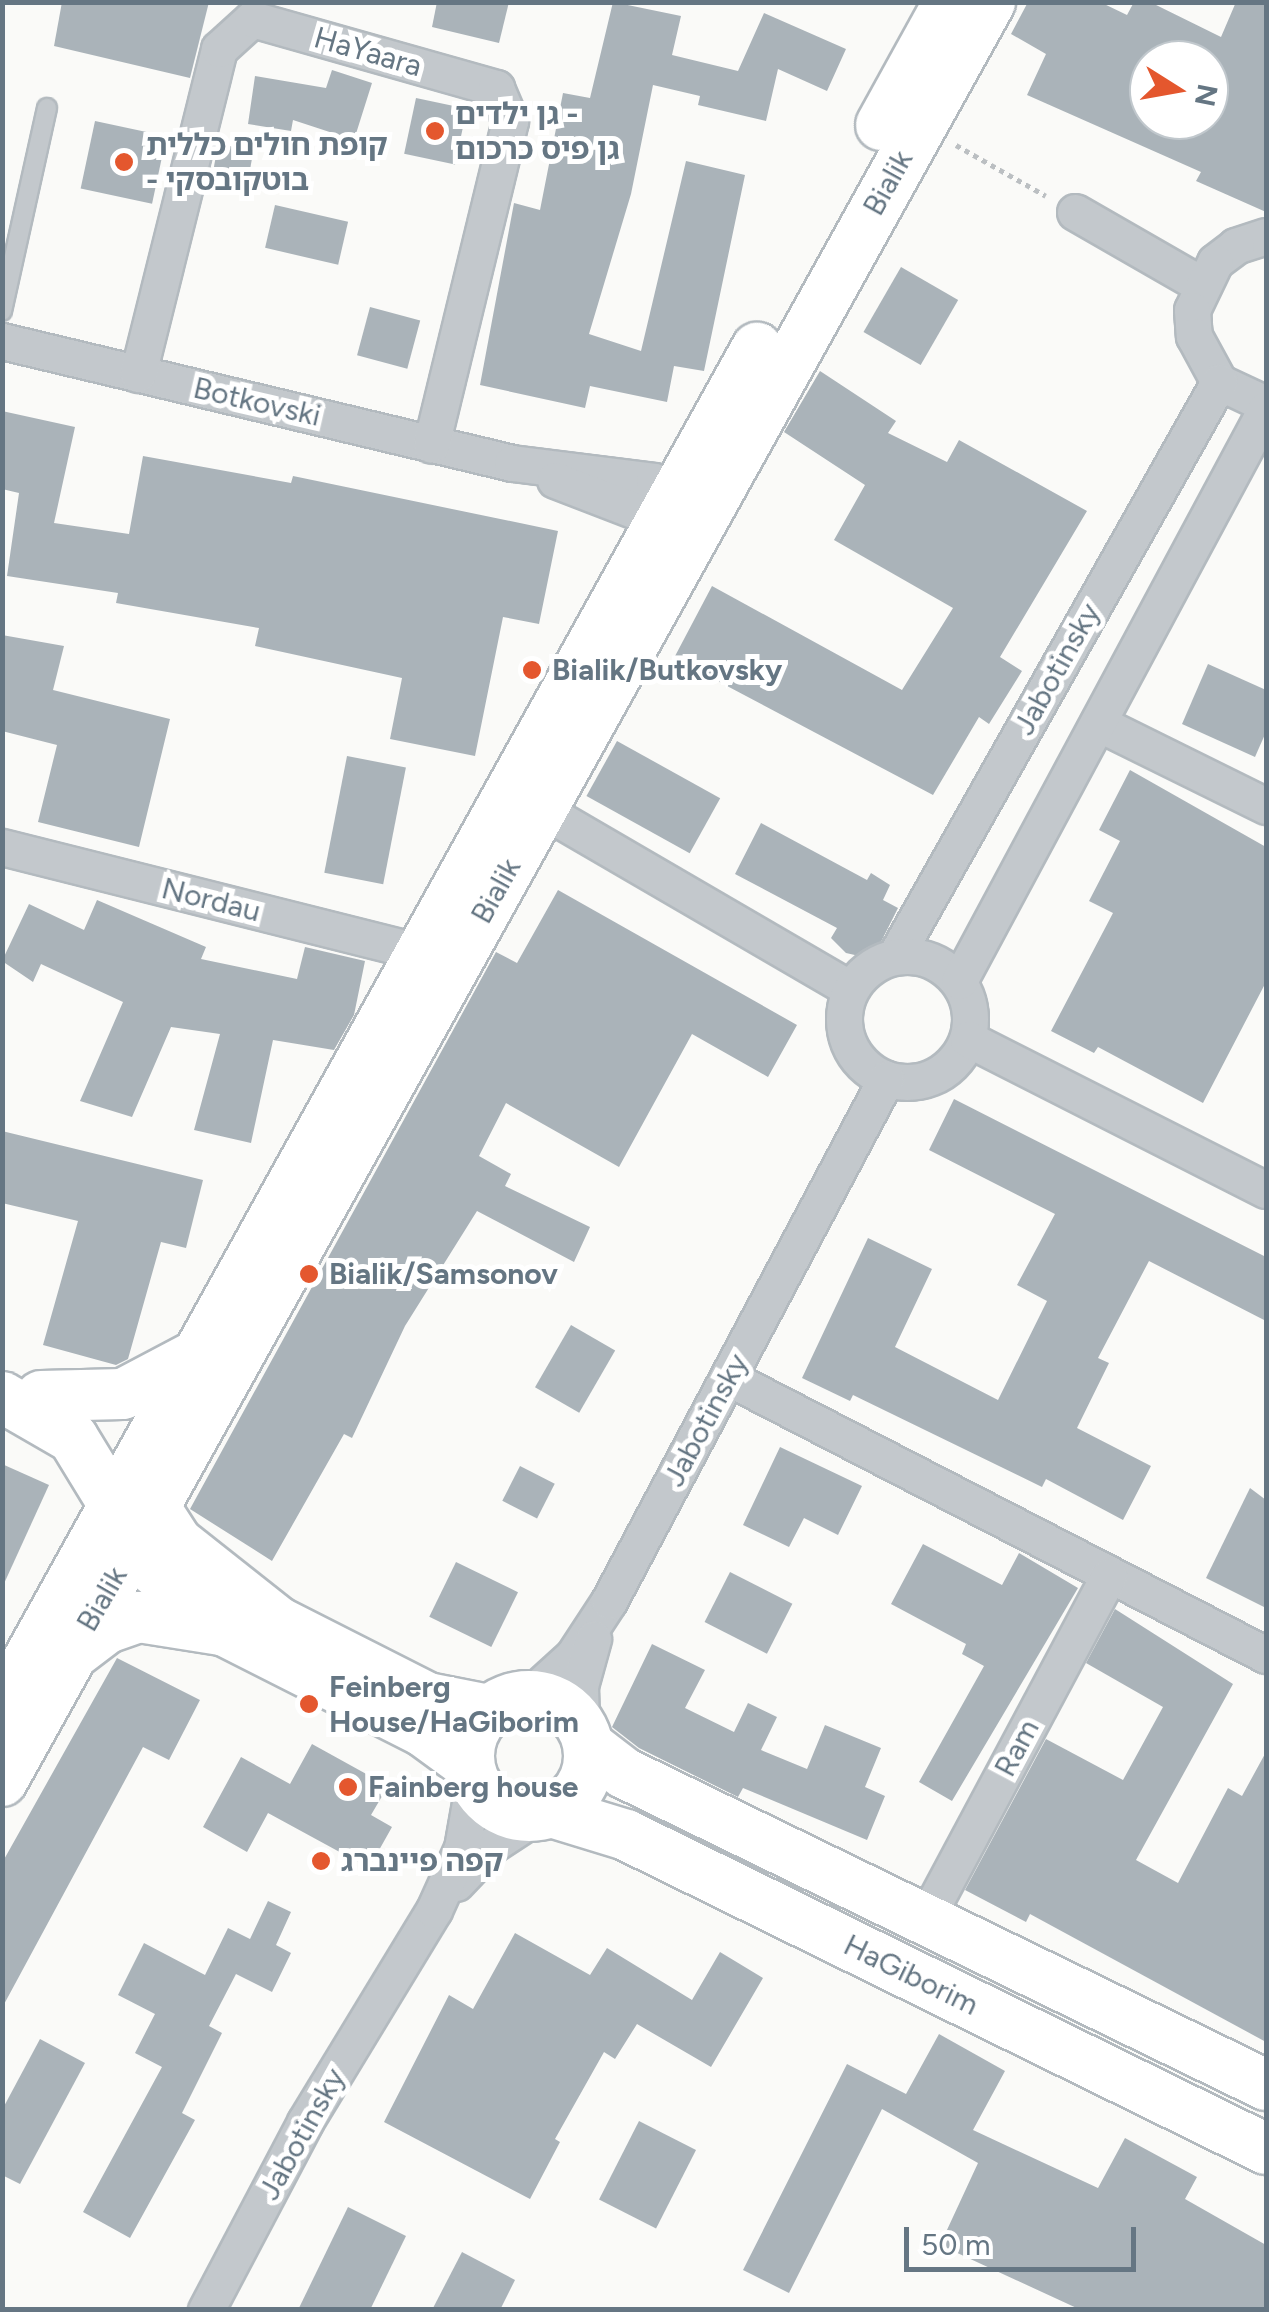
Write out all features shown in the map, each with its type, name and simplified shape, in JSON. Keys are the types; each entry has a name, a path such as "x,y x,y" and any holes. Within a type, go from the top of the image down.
{"main road":[{"name":"Bialik","path":"2,1707 133,1506 542,809 679,512 949,2"},
{"name":"Bialik","path":"2,1781 69,1656 197,1356 420,952 679,512 920,126 990,2"},
{"path":"15,1394 123,1394 197,1356"},
{"path":"15,1394 94,1416 133,1506 153,1568 225,1631 423,1731 471,1772 493,1806 544,1814 584,1781 585,1736 568,1710 510,1702 428,1698 278,1622 208,1572 133,1506"},
{"path":"69,1656 107,1628 139,1617 225,1631"},
{"path":"471,1772 469,1743 510,1702"},
{"name":"HaGiborim","path":"585,1736 624,1773 1266,2085"},
{"name":"HaGiborim","path":"544,1814 626,1835 1266,2150"}],"street":[{"name":"HaYaara","path":"138,374 219,49 252,19 496,88 510,121 431,444"},
{"path":"1075,212 1200,284"},
{"path":"1266,236 1236,246 1200,284 1194,336 1219,382 1266,406"},
{"name":"Botkovski","path":"2,341 512,463 624,475 679,512"},
{"name":"Jabotinsky","path":"896,956 1219,382"},
{"name":"Jabotinsky","path":"959,982 1266,406"},
{"path":"1098,723 1266,806"},
{"path":"542,809 850,989"},
{"name":"Nordau","path":"2,847 420,952"},
{"path":"896,956 923,957 959,982 971,1017 968,1039 936,1076 908,1083 886,1080 860,1062 844,1033 850,989 876,963 896,956"},
{"path":"968,1039 1266,1190"},
{"name":"Jabotinsky","path":"510,1702 573,1656 610,1601 886,1080"},
{"path":"729,1378 1266,1655"},
{"name":"Ram","path":"926,1920 1109,1576"},
{"name":"Jabotinsky","path":"585,1736 584,1667 610,1601"},
{"name":"Jabotinsky","path":"206,2310 306,2122 434,1910 462,1848 471,1772"},
{"name":"Jabotinsky","path":"434,1910 492,1845 544,1814"}],"lane":[{"path":"2,312 47,108"}],"path":[{"path":"920,126 1075,212"}],"building":[{"path":"62,2 209,2 190,78 54,46"},
{"path":"437,2 509,2 499,43 432,27"},
{"path":"613,2 681,16 672,55 738,71 764,13 846,49 827,91 778,69 766,121 698,105 700,96 653,85 631,194 589,334 641,351 686,161 745,175 704,371 674,366 667,402 590,386 585,408 480,385 514,203 540,210 563,93 590,98"},
{"path":"1028,2 1100,2 1127,15 1134,2 1150,2 1221,37 1236,2 1266,2 1266,212 1196,181 1201,172 1027,95 1046,54 1011,34"},
{"path":"332,70 372,83 354,140 293,120 291,131 248,124 255,76 326,88"},
{"name":"גן ילדים - גן פיס כרכום","path":"416,98 467,109 455,165 404,154"},
{"name":"קופת חולים כללית - בוטקובסקי","path":"95,121 166,136 152,204 81,188"},
{"path":"218,144 253,150 249,177 213,171"},
{"path":"275,205 348,222 338,265 265,248"},
{"path":"901,267 958,300 921,365 864,332"},
{"path":"370,307 420,320 407,369 357,355"},
{"path":"820,371 896,421 888,433 947,462 959,440 1087,511 1000,657 1022,671 989,724 979,717 933,795 674,658 712,586 902,690 953,608 834,540 865,485 784,432"},
{"path":"2,411 75,427 54,523 129,534 143,456 291,483 293,476 558,531 539,624 503,617 475,756 390,739 402,678 255,646 259,628 116,603 118,593 7,576 19,493 2,489"},
{"path":"2,635 64,646 53,690 170,719 139,847 38,822 57,745 2,731"},
{"path":"1208,664 1266,690 1266,732 1255,757 1182,724"},
{"path":"617,741 720,798 690,853 586,796"},
{"path":"347,756 406,767 383,884 324,873"},
{"path":"1130,770 1266,847 1266,982 1203,1103 1098,1047 1094,1053 1051,1031 1113,913 1089,901 1120,841 1099,830"},
{"path":"761,823 867,880 871,873 890,885 883,900 898,908 875,954 868,958 846,953 831,938 837,928 735,874"},
{"path":"558,890 797,1025 768,1077 692,1034 619,1167 506,1103 479,1156 511,1174 505,1186 590,1227 574,1262 477,1211 405,1326 352,1438 344,1434 272,1561 190,1509 496,952 517,963"},
{"path":"97,900 206,947 201,959 297,979 305,947 365,961 354,1015 334,1050 273,1040 251,1143 194,1130 220,1034 171,1027 132,1117 80,1101 123,1002 41,964 33,982 2,961 29,904 84,930"},
{"path":"954,1099 1266,1257 1266,1321 1149,1261 1098,1358 1109,1363 1077,1428 1151,1466 1123,1520 1046,1479 1042,1487 853,1395 850,1401 802,1378 868,1238 932,1269 895,1347 998,1400 1047,1301 1017,1285 1055,1214 929,1150"},
{"path":"2,1131 203,1180 186,1248 161,1242 128,1359 116,1365 43,1345 78,1221 2,1203"},
{"path":"571,1325 615,1350 579,1413 535,1387"},
{"path":"780,1447 862,1486 838,1535 804,1518 789,1547 743,1525"},
{"path":"2,1464 49,1485 2,1588"},
{"path":"520,1466 555,1484 537,1518 502,1501"},
{"path":"1250,1488 1266,1500 1266,1608 1206,1578"},
{"path":"923,1544 1002,1585 1019,1553 1078,1588 952,1801 919,1782 984,1666 962,1654 966,1644 891,1604"},
{"path":"456,1562 518,1592 491,1647 429,1617"},
{"path":"730,1572 792,1604 767,1654 705,1622"},
{"path":"1115,1609 1233,1684 1136,1860 1178,1883 1228,1788 1242,1796 1266,1752 1266,2042 1030,1914 1026,1922 965,1890 1046,1739 1123,1780 1163,1707 1086,1663"},
{"path":"652,1644 705,1670 685,1708 734,1732 748,1703 777,1717 761,1750 807,1769 825,1725 881,1748 865,1787 885,1796 867,1840 743,1788 738,1797 639,1748 612,1727"},
{"path":"117,1658 200,1700 169,1760 143,1747 2,2008 2,1863"},
{"path":"312,1744 388,1786 371,1815 392,1827 369,1868 268,1813 247,1852 203,1827 241,1757 290,1784"},
{"path":"268,1901 291,1912 276,1945 291,1953 272,1992 236,1974 209,2026 222,2033 182,2113 195,2120 130,2238 83,2212 162,2067 135,2053 155,2014 118,1995 144,1943 205,1975 228,1928 250,1939"},
{"path":"515,1933 590,1975 607,1948 692,2000 720,1952 763,1978 711,2067 637,2024 615,2059 604,2052 555,2139 560,2142 530,2199 384,2122 449,1995 473,2009"},
{"path":"939,2034 1005,2071 973,2130 1098,2188 1125,2138 1197,2177 1185,2199 1266,2245 1266,2310 1081,2310 940,2245 978,2163 882,2109 789,2293 743,2270 847,2064 906,2094"},
{"path":"40,2039 85,2063 20,2184 2,2175 2,2110"},
{"path":"639,2121 696,2150 656,2228 599,2199"},
{"path":"348,2207 406,2236 370,2310 298,2310"},
{"path":"462,2252 515,2280 500,2310 432,2310"}],"place":[{"name":"גן ילדים - גן פיס כרכום","path":"435,131"},
{"name":"קופת חולים כללית - בוטקובסקי","path":"124,162"},
{"name":"Bialik/Butkovsky","path":"532,670"},
{"name":"Bialik/Samsonov","path":"309,1274"},
{"name":"Feinberg House/HaGiborim","path":"309,1704"},
{"name":"Fainberg house","path":"348,1787"},
{"name":"קפה פיינברג","path":"321,1861"}]}
